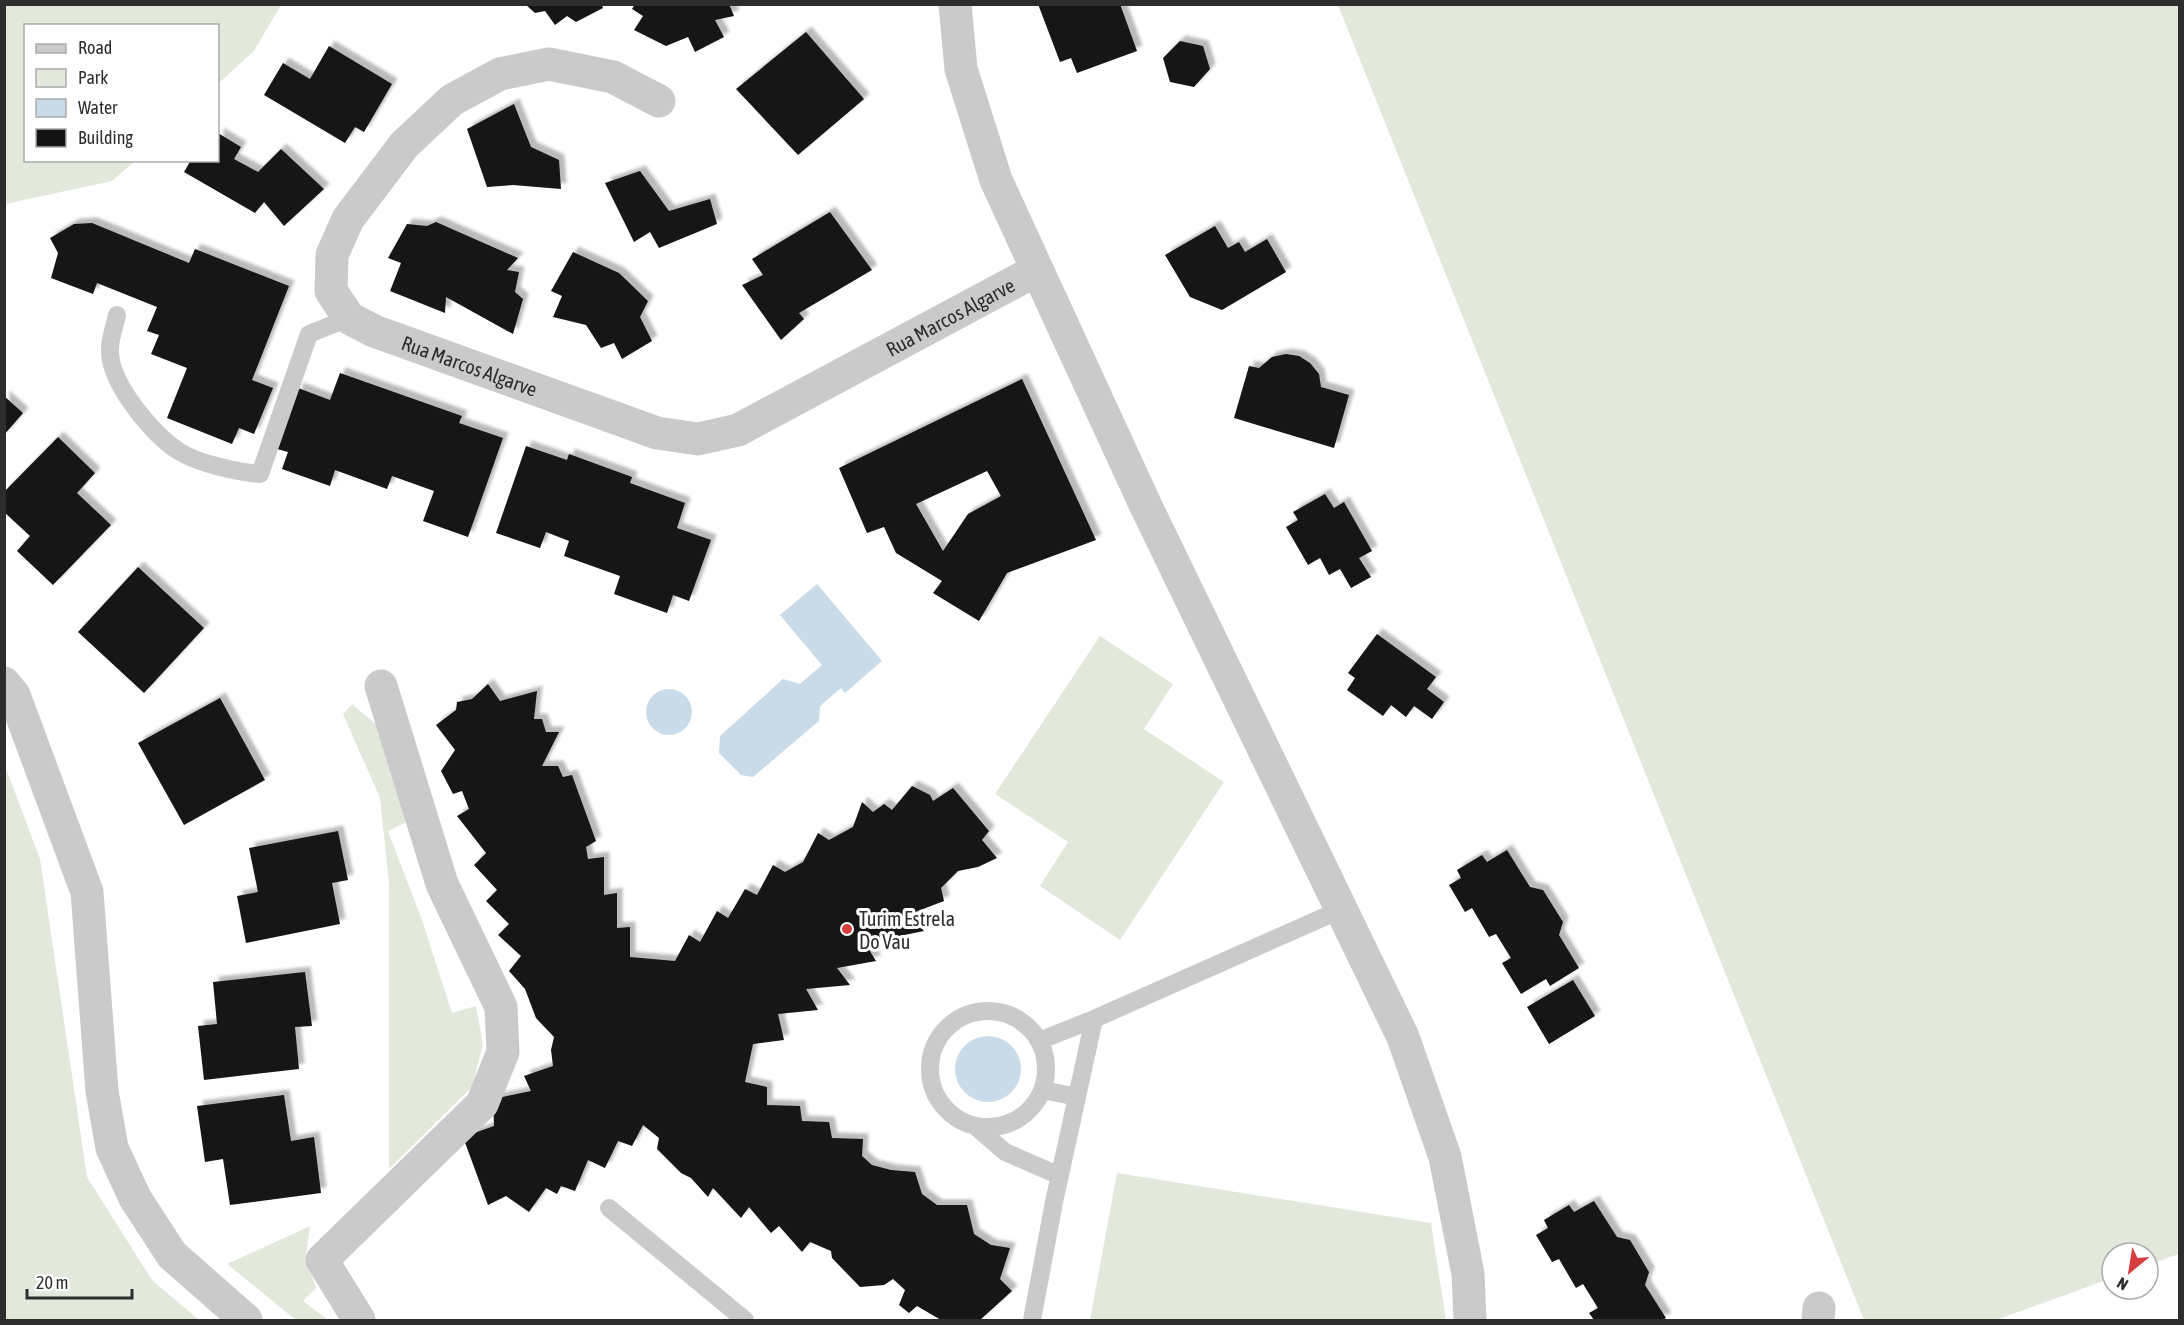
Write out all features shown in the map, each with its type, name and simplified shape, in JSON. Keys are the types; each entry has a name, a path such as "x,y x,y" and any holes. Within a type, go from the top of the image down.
{"street":[{"path":"955,4 961,69 996,180 1035,271 1403,1037 1446,1157 1468,1274 1470,1320"},
{"name":"Rua Marcos Algarve","path":"659,101 613,77 549,64 500,74 452,100 404,145 348,219 332,255 331,291 349,318 374,331 657,433 698,439 738,430 1035,271"},
{"path":"4,683 14,695 87,892 102,1092 112,1148 135,1198 172,1256 246,1320"},
{"path":"359,1320 322,1260 482,1104 503,1052 501,1007 442,884 381,686"}],"lane":[{"path":"117,315 110,352 122,389 153,427 181,452 239,472 260,474 309,334 349,318"},
{"path":"1040,1041 1340,910"},
{"path":"975,1126 992,1127 1008,1124 1023,1116 1035,1104 1047,1073 1040,1041 1016,1018 1000,1012 984,1010 953,1021 941,1033 933,1047 929,1064 930,1081 936,1096 946,1110 975,1126 1005,1152 1060,1176"},
{"path":"1032,1320 1094,1018"},
{"path":"1042,1090 1077,1097"},
{"path":"609,1208 745,1320"}],"green space":[{"path":"5,4 281,5 254,51 219,83 219,24 24,24 24,162 134,162 112,181 5,204"},
{"path":"1338,5 2179,5 2179,1254 2160,1261 2160,1241 2100,1241 2100,1282 1996,1320 1864,1320"},
{"path":"1100,636 1173,684 1144,729 1224,782 1120,940 1040,886 1068,842 995,794"},
{"path":"352,704 377,725 409,821 388,831 422,920 452,1013 476,1006 483,1045 472,1087 389,1169 389,882 380,798 343,714"},
{"path":"4,763 40,859 87,1177 152,1280 199,1320 5,1320"},
{"path":"1117,1173 1431,1223 1446,1320 1090,1320"},
{"path":"310,1226 306,1256 316,1288 303,1301 328,1320 296,1320 227,1264"}],"water":[{"path":"817,584 882,661 845,693 841,688 820,706 819,721 753,777 741,775 719,753 720,736 783,679 800,684 822,665 780,615"},
{"path":"669,689 685,696 692,712 685,728 669,735 653,728 646,712 653,696"},
{"path":"981,1036 995,1036 1007,1041 1016,1050 1021,1069 1019,1082 1012,1093 995,1102 981,1102 969,1097 960,1088 955,1076 955,1062 960,1050 969,1041"}],"building":[{"path":"525,4 601,4 603,8 576,22 567,16 555,25 545,11 535,13"},
{"path":"635,4 729,4 734,16 715,20 724,37 695,52 688,37 666,46 634,30 643,16 632,9"},
{"path":"1038,4 1120,4 1137,51 1077,73 1071,58 1060,62"},
{"path":"806,32 864,99 798,155 736,89"},
{"path":"1180,41 1203,46 1210,69 1194,87 1170,82 1163,58"},
{"path":"329,46 392,84 364,132 355,127 345,143 264,95 283,63 310,79"},
{"path":"514,104 531,147 559,160 561,189 513,185 487,187 467,129"},
{"path":"219,134 241,147 234,159 258,172 281,149 324,189 284,226 264,202 255,213 184,172 190,162 219,162"},
{"path":"640,171 669,211 710,199 717,224 659,248 650,232 634,242 605,183"},
{"path":"830,212 872,270 799,313 804,319 781,340 742,285 763,275 752,259"},
{"path":"436,222 518,258 507,270 519,272 515,292 523,299 513,334 446,297 445,313 390,291 401,263 388,258 407,224 427,226"},
{"path":"92,223 189,263 195,249 289,286 252,380 273,388 254,434 239,428 232,444 167,418 187,368 151,354 159,335 147,331 157,307 97,283 93,294 51,278 58,253 50,238 74,224"},
{"path":"1215,226 1228,248 1239,242 1245,252 1267,239 1286,272 1222,310 1190,297 1165,255"},
{"path":"573,252 619,273 648,301 640,317 652,341 622,359 614,343 601,348 586,325 553,317 562,296 551,291"},
{"path":"1286,354 1299,356 1310,363 1319,374 1321,387 1349,395 1334,448 1234,418 1249,366 1259,368 1272,357"},
{"path":"340,373 462,416 459,423 503,438 468,537 423,521 434,491 392,476 387,489 335,470 330,486 282,469 288,452 277,449 298,388 330,400"},
{"path":"1022,379 1096,540 1007,573 979,621 933,593 942,581 896,553 884,527 867,533 839,468","holes":["987,471 1001,496 968,514 943,551 916,504"]},
{"path":"4,396 23,413 4,435"},
{"path":"58,437 95,473 77,493 111,525 53,585 17,551 30,536 4,512 4,492"},
{"path":"526,446 567,460 569,454 632,477 630,483 685,503 677,528 711,540 689,601 673,595 667,613 614,594 620,576 564,556 569,541 546,532 540,548 496,533"},
{"path":"1325,494 1334,508 1344,502 1372,551 1359,558 1371,577 1351,588 1340,569 1329,575 1320,558 1308,565 1286,527 1298,520 1293,512"},
{"path":"138,567 204,628 144,693 78,632"},
{"path":"1377,634 1436,677 1427,689 1444,702 1432,719 1414,706 1406,717 1391,705 1383,716 1347,690 1355,678 1348,673"},
{"path":"488,684 500,701 537,691 534,719 542,719 546,732 559,732 542,766 558,766 563,777 572,775 596,841 586,847 588,859 604,857 604,895 617,893 617,928 630,927 630,957 675,961 689,935 700,942 717,911 728,918 745,889 757,895 773,865 785,872 803,862 818,833 829,840 853,827 862,802 873,812 884,804 892,810 912,786 930,795 933,801 953,788 989,831 982,840 997,858 978,867 958,871 941,888 944,901 910,914 924,931 865,943 876,961 837,968 850,985 806,989 818,1010 778,1014 784,1040 753,1044 745,1082 767,1087 767,1105 800,1106 802,1121 829,1122 832,1138 863,1139 862,1156 872,1165 891,1170 915,1172 922,1194 937,1205 967,1205 974,1234 991,1245 1010,1248 1000,1279 1012,1291 980,1320 941,1320 917,1306 909,1313 899,1305 905,1290 893,1279 884,1285 860,1287 832,1258 831,1251 810,1242 802,1252 779,1226 771,1233 749,1207 741,1218 713,1188 708,1197 691,1178 681,1173 657,1149 659,1138 643,1125 632,1146 618,1141 605,1168 588,1160 575,1191 561,1186 557,1194 546,1188 529,1212 506,1196 488,1205 463,1137 494,1126 493,1099 531,1091 524,1076 553,1066 551,1050 554,1037 536,1018 525,989 509,971 521,956 498,935 509,924 486,901 497,890 474,865 486,853 457,816 469,809 462,791 453,794 441,771 455,750 436,725 456,710 457,702 472,699"},
{"path":"220,698 265,780 184,825 138,743"},
{"path":"338,831 348,880 332,883 340,924 246,943 237,896 258,892 249,848"},
{"path":"1507,850 1530,887 1543,890 1563,922 1559,935 1579,968 1550,986 1546,979 1521,994 1502,963 1511,958 1496,934 1489,937 1472,908 1465,912 1449,885 1461,878 1457,870 1482,855 1487,862"},
{"path":"305,972 312,1026 295,1027 299,1069 204,1080 198,1026 217,1024 213,982"},
{"path":"1573,980 1595,1016 1549,1044 1527,1007"},
{"path":"284,1095 291,1141 314,1137 321,1193 230,1205 223,1159 205,1162 197,1106"},
{"path":"1594,1201 1617,1237 1630,1240 1649,1272 1645,1285 1666,1318 1662,1320 1594,1320 1589,1313 1598,1308 1583,1284 1576,1288 1559,1259 1552,1262 1536,1235 1548,1228 1544,1220 1569,1205 1574,1212"}],"place":[{"name":"Turim Estrela Do Vau","path":"847,929"}]}
